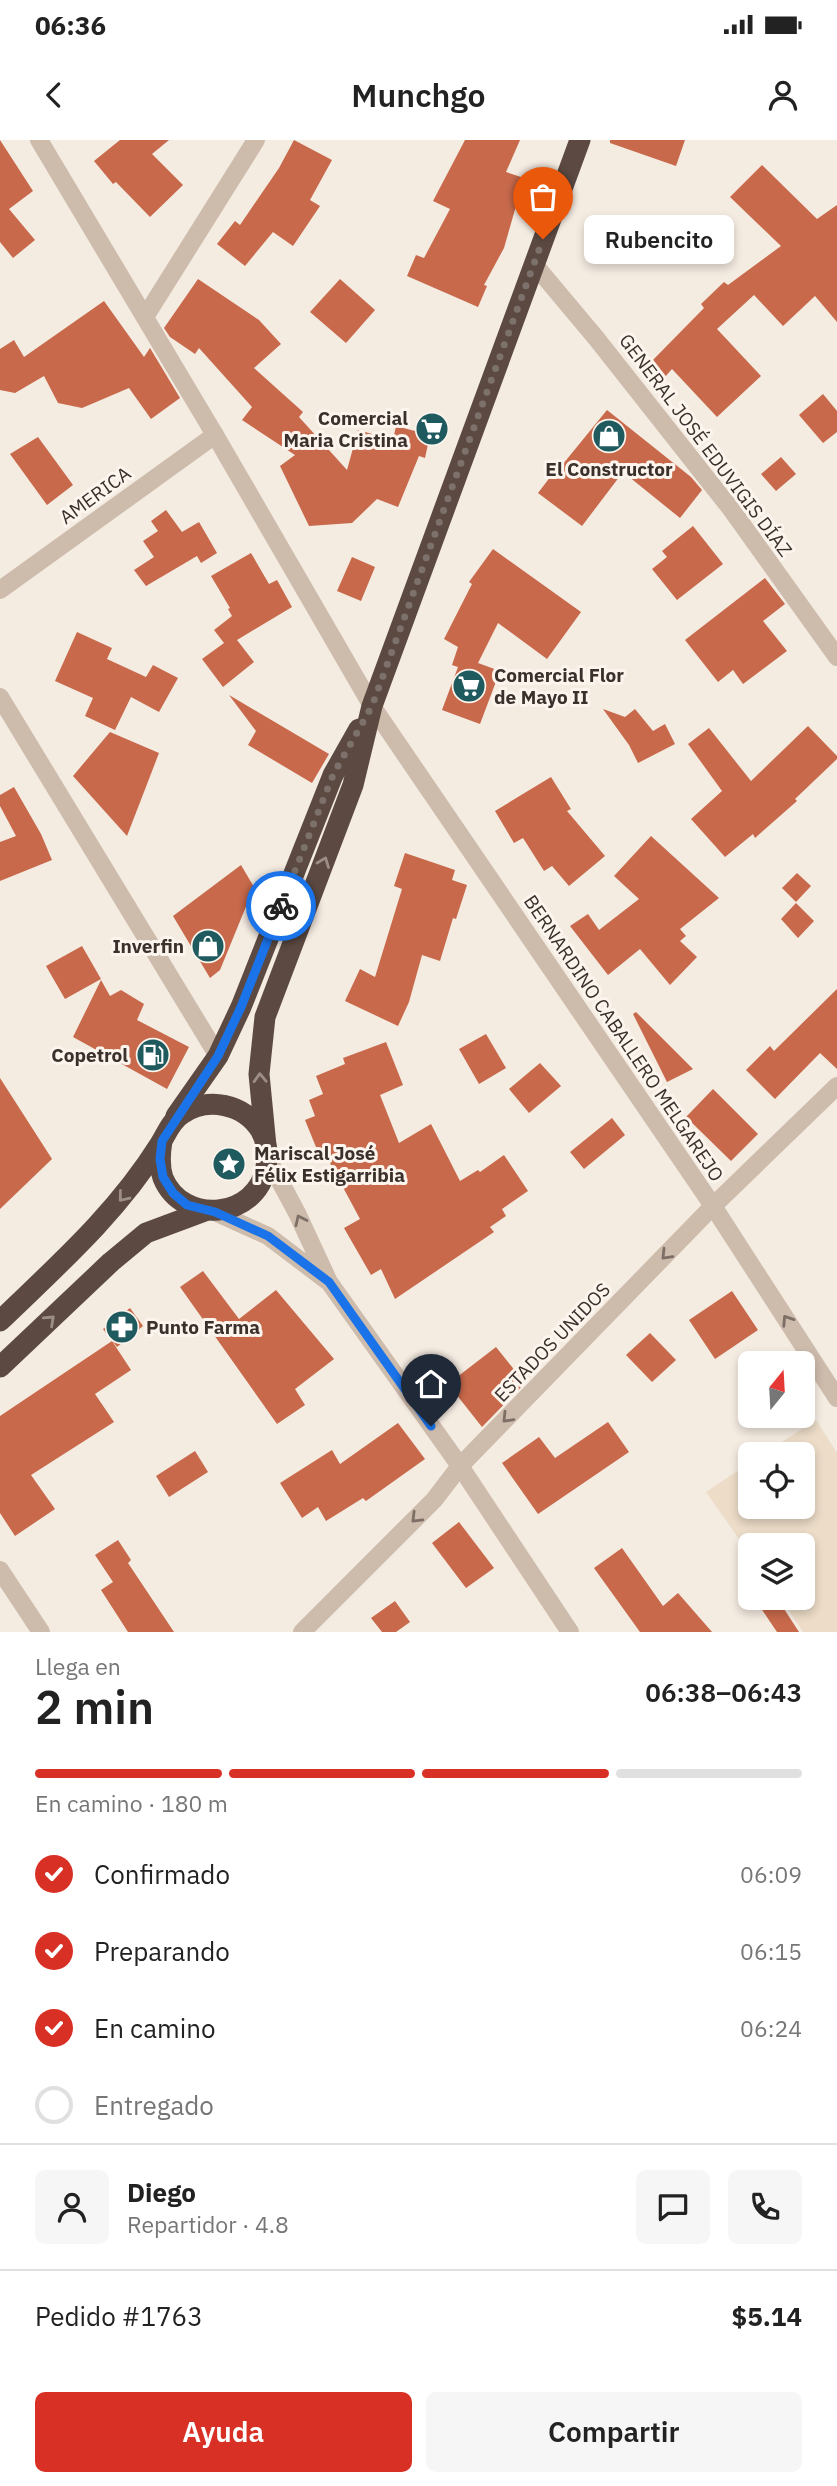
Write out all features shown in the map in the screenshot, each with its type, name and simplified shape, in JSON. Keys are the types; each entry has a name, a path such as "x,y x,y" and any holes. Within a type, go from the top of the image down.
{"highway":[{"path":"0,1367 111,1262 146,1233 210,1211 231,1209 246,1201 261,1182 267,1152 259,1074 265,1017 353,785 372,706 580,140"},
{"path":"0,1321 116,1207 218,1056 241,1007 333,775 372,706"},
{"path":"210,1211 187,1205 173,1193 163,1177 160,1159 167,1132 182,1114 207,1104 238,1110 251,1119 261,1132 267,1152"}],"street":[{"name":"BERNARDINO CABALLERO MELGAREJO","path":"40,140 372,706 713,1206 837,1398"},
{"path":"145,317 256,140"},
{"name":"GENERAL JOSÉ EDUVIGIS DÍAZ","path":"534,264 644,396 731,509 837,657"},
{"name":"AMERICA","path":"0,590 215,435"},
{"path":"0,697 218,1056"},
{"name":"ESTADOS UNIDOS","path":"302,1632 433,1500 460,1466 713,1206 837,1086"},
{"path":"267,1152 329,1282 460,1466 570,1632"},
{"path":"210,1211 268,1236 329,1282"},
{"path":"0,1570 41,1632"}],"shaded area":[{"path":"816,1420 837,1453 837,1632 803,1632 788,1610 815,1610 815,1533 738,1533 738,1538 706,1492 738,1471 738,1519 815,1519 815,1442 782,1442 804,1428 816,1428"}],"building":[{"path":"0,140 33,191 9,209 35,240 13,258 0,242"},
{"path":"120,140 169,140 152,154 183,185 150,217 116,182 113,184 94,161"},
{"path":"294,140 332,160 310,200 320,206 293,246 273,232 245,266 217,244 235,221 240,225 279,168"},
{"path":"465,140 520,140 506,172 524,178 504,248 484,285 487,286 478,307 407,276 416,255 424,258 450,209 433,201"},
{"path":"610,140 685,140 676,166 610,143"},
{"path":"762,165 817,219 837,205 837,322 815,296 783,326 754,295 717,329 761,376 717,417 672,369 664,378 650,363 704,308 701,304 724,282 728,285 781,246 730,197"},
{"path":"198,279 259,320 281,344 254,368 303,412 299,417 347,470 358,430 393,440 396,426 430,435 425,458 419,456 398,507 377,499 352,523 309,526 280,466 295,455 242,420 252,407 199,348 195,354 170,337 164,328"},
{"path":"340,279 375,310 346,343 310,312"},
{"path":"104,301 144,357 150,348 180,398 151,419 129,388 82,408 58,403 44,376 15,393 0,390 0,349 14,340 24,357"},
{"path":"823,394 837,411 837,432 823,443 799,415"},
{"path":"607,410 691,477 702,490 680,518 623,472 582,526 538,493"},
{"path":"38,437 73,485 47,505 10,454"},
{"path":"781,457 796,474 776,491 761,474"},
{"path":"166,510 182,532 199,522 217,553 201,563 197,556 146,586 134,570 154,557 143,541 158,531 151,521"},
{"path":"693,526 723,564 677,600 652,569 667,557 662,551"},
{"path":"493,549 581,612 547,659 498,623 478,663 500,671 480,724 442,710 458,667 452,665 458,647 444,639 472,584 469,582"},
{"path":"251,553 269,584 277,580 292,607 237,640 254,662 223,687 202,659 224,643 214,630 232,616 211,576"},
{"path":"352,557 375,567 361,601 337,591"},
{"path":"765,578 785,604 763,621 787,651 743,684 733,670 718,682 685,640"},
{"path":"77,632 112,648 107,659 146,677 153,665 178,678 159,712 131,697 115,730 85,716 93,698 55,681"},
{"path":"229,695 329,754 312,783 248,745 256,731"},
{"path":"603,709 625,717 635,709 653,731 665,724 675,744 638,763 629,745"},
{"path":"808,726 837,759 795,799 797,801 755,838 753,834 725,857 691,819 722,791 688,744 709,728 751,781"},
{"path":"110,732 159,753 127,836 73,776"},
{"path":"551,777 571,809 567,811 605,856 569,886 552,866 544,871 523,838 514,843 495,811"},
{"path":"14,787 41,834 52,860 0,881 0,842 16,836 0,806 0,795"},
{"path":"651,836 719,898 680,929 686,936 680,941 697,957 670,985 640,949 608,975 570,926 588,914 599,930 639,899 614,876"},
{"path":"405,853 455,870 452,880 467,885 456,919 453,918 440,961 422,955 409,1002 398,1026 345,1001 360,969 375,977 402,889 394,886"},
{"path":"241,865 254,887 220,970 210,978 173,916"},
{"path":"797,873 811,886 796,902 782,888"},
{"path":"796,903 814,921 798,938 781,919"},
{"path":"82,946 101,979 65,999 46,966"},
{"path":"101,980 110,996 121,990 144,1004 137,1020 189,1047 167,1089 73,1037"},
{"path":"837,989 837,1069 820,1053 775,1099 746,1070 770,1046 774,1051"},
{"path":"636,1012 693,1069 667,1082 633,1014"},
{"path":"486,1034 506,1068 479,1084 459,1049"},
{"path":"386,1042 403,1085 380,1095 399,1143 431,1124 460,1181 478,1170 480,1172 504,1155 528,1191 502,1209 506,1216 490,1227 494,1232 395,1299 381,1269 371,1275 344,1228 360,1219 323,1150 318,1152 305,1120 315,1116 309,1100 323,1094 316,1076 345,1064 343,1058"},
{"path":"540,1063 561,1086 529,1113 509,1089"},
{"path":"0,1078 52,1159 0,1209"},
{"path":"713,1089 758,1134 731,1161 686,1117"},
{"path":"612,1118 625,1135 584,1169 570,1152"},
{"path":"203,1271 239,1319 276,1290 334,1359 295,1389 305,1405 277,1424 180,1287"},
{"path":"732,1291 758,1330 715,1359 689,1320"},
{"path":"130,1308 143,1326 117,1347 103,1329"},
{"path":"650,1333 676,1360 652,1382 626,1355"},
{"path":"112,1341 131,1370 95,1394 114,1422 31,1475 55,1509 15,1536 0,1513 0,1416"},
{"path":"496,1347 525,1383 482,1427 448,1384"},
{"path":"608,1422 629,1452 538,1514 502,1463 539,1437 555,1458"},
{"path":"398,1423 425,1459 366,1501 363,1498 326,1521 318,1507 302,1518 280,1483 332,1450 340,1464"},
{"path":"195,1451 208,1472 169,1497 156,1476"},
{"path":"459,1522 494,1568 466,1588 432,1543"},
{"path":"118,1540 131,1560 128,1563 174,1632 128,1632 101,1590 113,1582 95,1555"},
{"path":"622,1548 663,1606 678,1593 712,1632 640,1632 594,1568"},
{"path":"395,1601 410,1622 396,1632 382,1632 371,1618"},
{"path":"762,1610 785,1610 799,1632 777,1632"}],"way so far":[{"path":"281,906 333,775 372,706 543,239"}],"place":[{"name":"Rubencito","path":"543,239"},
{"name":"Comercial Maria Cristina","path":"432,429"},
{"name":"El Constructor","path":"609,436"},
{"name":"Comercial Flor de Mayo II","path":"469,686"},
{"name":"Inverfin","path":"208,946"},
{"name":"Copetrol","path":"153,1055"},
{"name":"Mariscal José Félix Estigarribia","path":"229,1164"},
{"name":"Punto Farma","path":"122,1327"}],"route":[{"path":"281,906 241,1007 218,1056 162,1141 160,1159 163,1177 173,1193 187,1205 215,1212 268,1236 329,1282 431,1426"}]}
